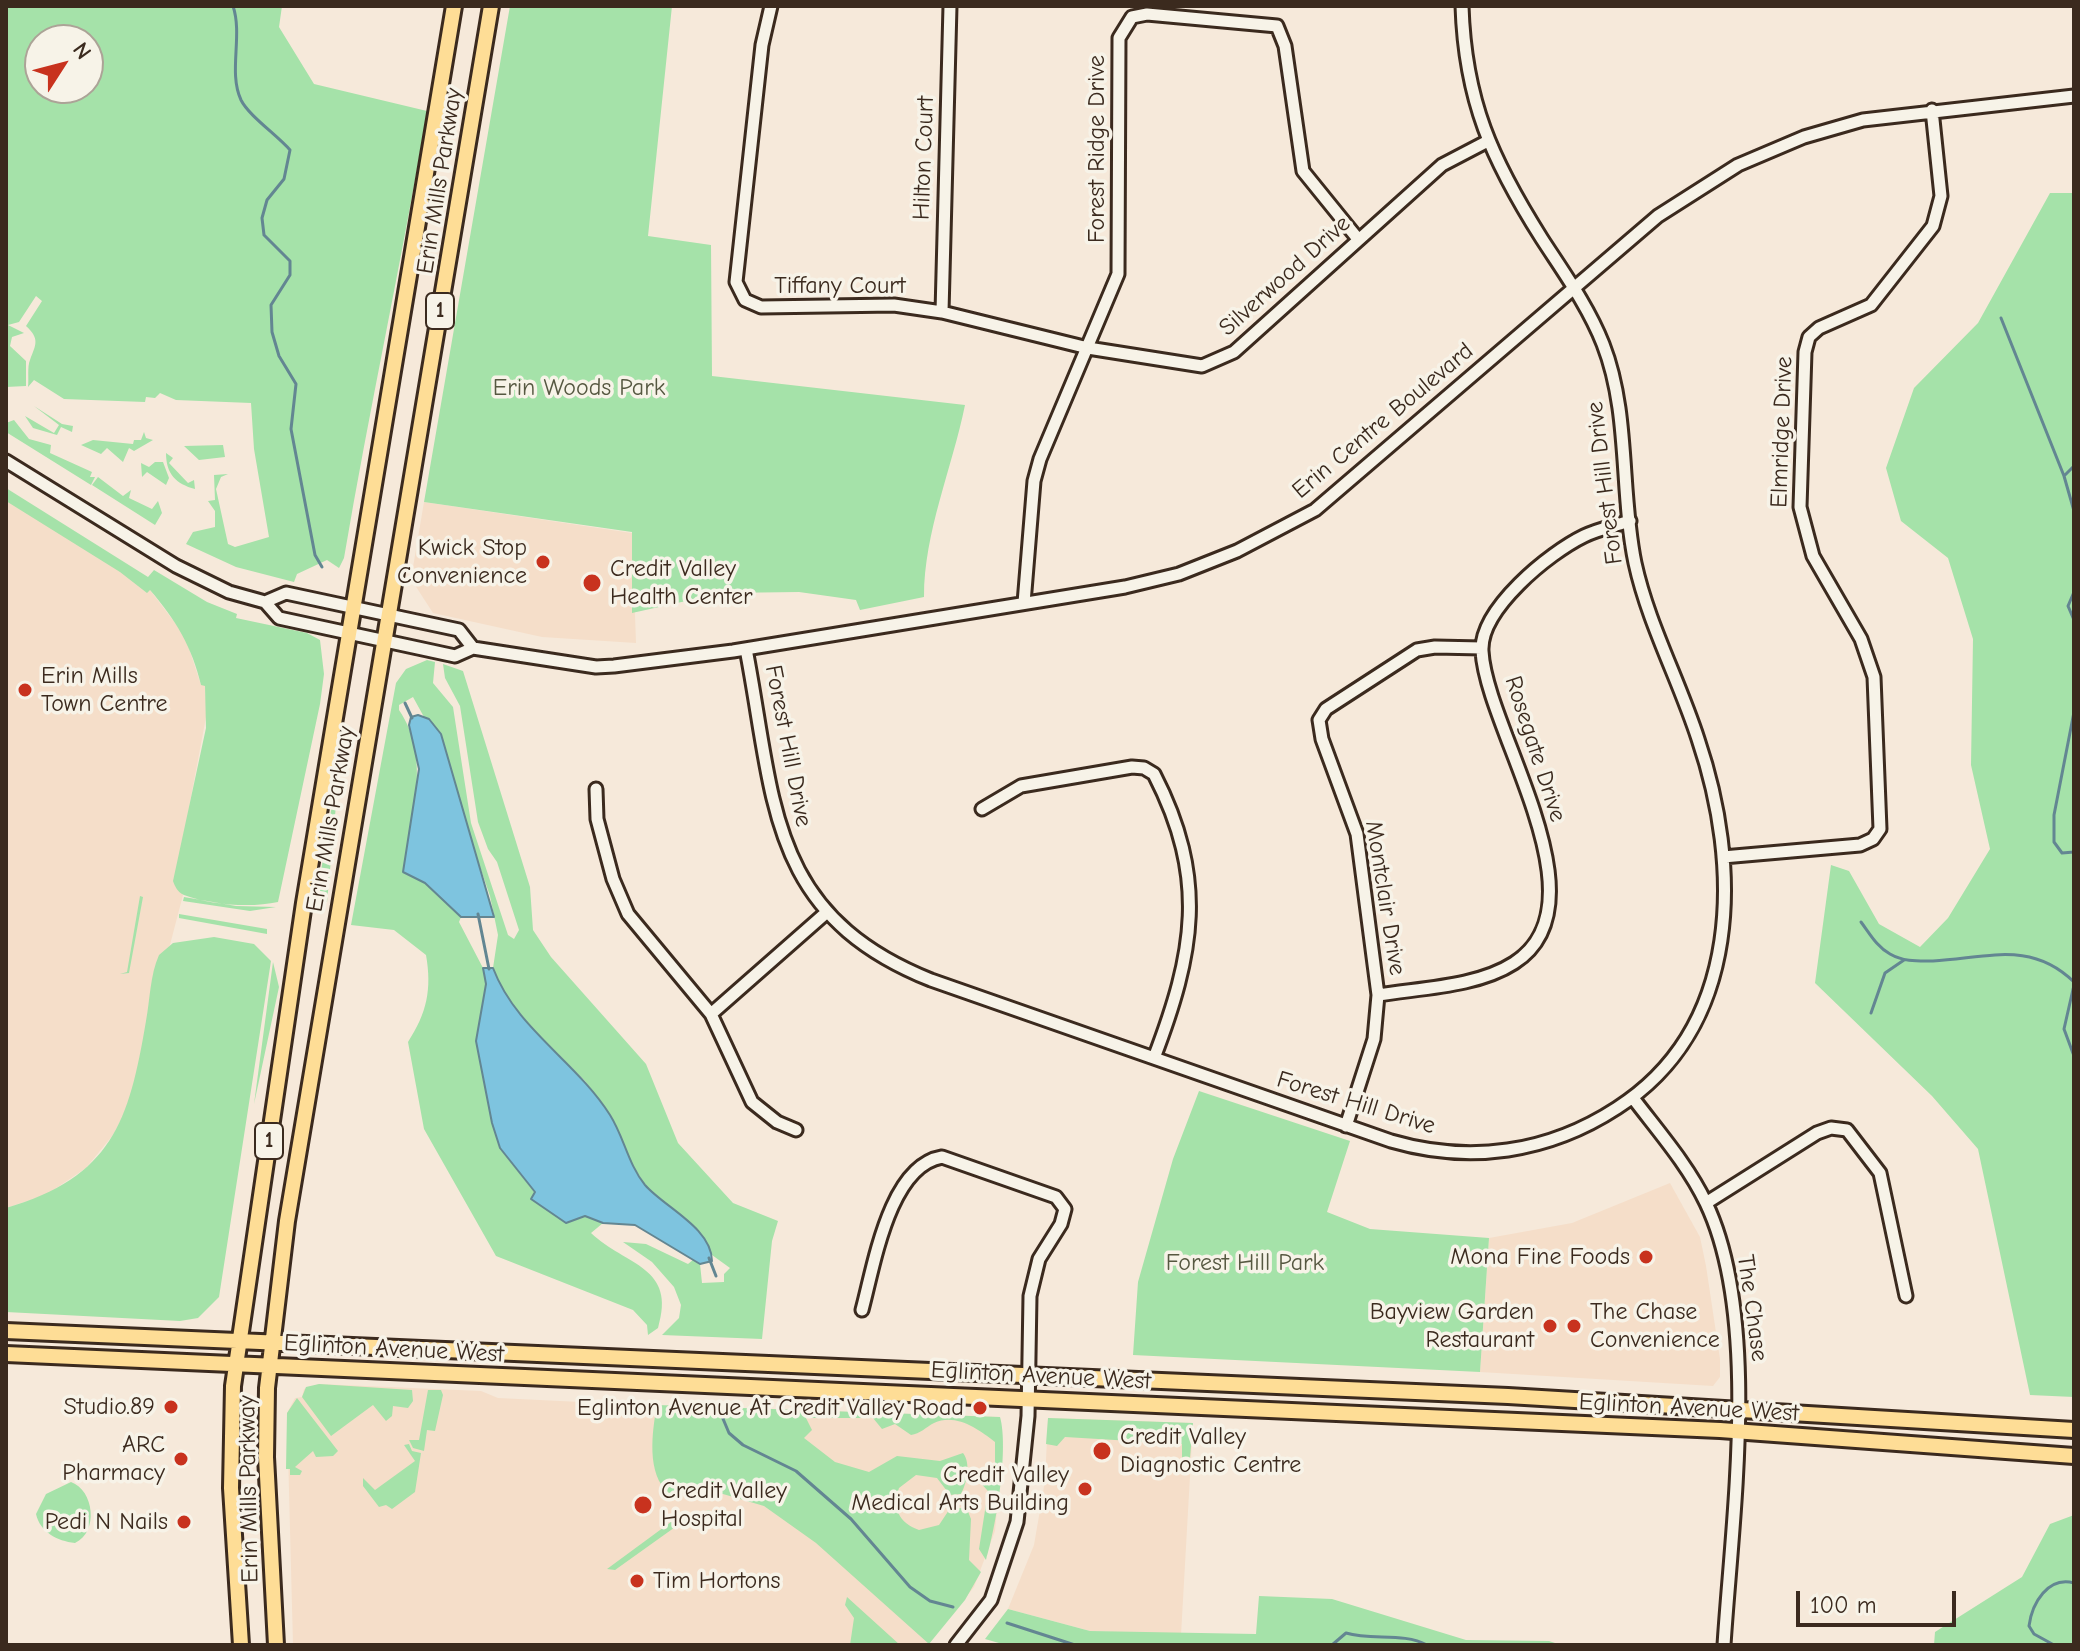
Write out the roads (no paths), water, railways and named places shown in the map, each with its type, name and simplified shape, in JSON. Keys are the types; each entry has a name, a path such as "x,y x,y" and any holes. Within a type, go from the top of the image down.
{"main road":[{"name":"Erin Mills Parkway","path":"241,1645 231,1488 236,1363 304,903 454,6"},
{"name":"Erin Mills Parkway","path":"276,1645 266,1457 273,1341 304,1105 391,615 491,6"},
{"name":"Eglinton Avenue West","path":"6,1331 1030,1374 1738,1408 2074,1430"},
{"name":"Eglinton Avenue West","path":"6,1354 270,1364 661,1385 1029,1397 1737,1431 2074,1456"}],"street":[{"name":"Tiffany Court","path":"771,6 762,45 744,190 737,290 745,300 761,307 894,305 942,312 1088,348"},
{"name":"Hilton Court","path":"942,312 950,6"},
{"name":"Forest Hill Drive","path":"746,649 777,824 788,852 827,912 871,950 909,971 1346,1126 1431,1151 1505,1152 1555,1139 1582,1128 1633,1098 1683,1042 1710,991 1723,941 1723,857 1700,743 1640,581 1612,373 1591,316 1511,189 1486,142 1465,60 1462,6"},
{"name":"Forest Ridge Drive","path":"1024,603 1034,481 1118,274 1119,38 1132,17 1147,14 1277,26 1285,46 1303,171 1358,239"},
{"name":"Erin Centre Boulevard","path":"6,461 176,566 229,592 265,602 279,618 455,656 473,648 596,667 746,649 1024,603 1179,574 1278,532 1315,510 1361,474 1658,216 1738,165 1832,128 1885,116 2074,96"},
{"name":"Elmridge Drive","path":"1723,857 1860,845 1873,839 1880,829 1874,677 1861,639 1813,556 1801,518 1805,352 1809,337 1819,328 1871,305 1933,226 1941,196 1932,110"},
{"name":"Silverwood Drive","path":"1088,348 1202,366 1214,364 1234,352 1442,165 1486,142"},
{"path":"1482,648 1500,605 1518,585 1573,542 1630,521"},
{"name":"Erin Centre Boulevard","path":"265,602 286,593 459,630 473,648"},
{"name":"Montclair Drive","path":"1346,1126 1374,1039 1378,995 1357,834 1322,739 1319,720 1326,709 1417,650 1435,647 1482,648"},
{"name":"Rosegate Drive","path":"1378,995 1500,971 1530,949 1545,927 1549,889 1534,809 1497,704 1482,648"},
{"path":"982,809 1021,786 1132,767 1144,768 1154,774 1185,859 1191,933 1177,1000 1154,1058"},
{"path":"596,789 597,819 621,900 640,931 711,1014 752,1102 777,1122 796,1130"},
{"path":"711,1014 827,912"},
{"name":"The Chase","path":"1633,1098 1686,1169 1706,1203 1723,1253 1737,1351 1738,1408 1724,1645"},
{"path":"1706,1203 1817,1133 1831,1128 1847,1130 1880,1173 1906,1296"},
{"path":"862,1310 893,1203 904,1183 925,1162 942,1157 1056,1197 1065,1209 1061,1224 1039,1259 1030,1296 1030,1374 1023,1491 1010,1550 991,1600 956,1645"}],"water":[{"path":"418,715 429,719 441,734 494,917 461,917 425,883 403,872 419,769 409,725 411,717"},
{"path":"483,968 493,968 516,1009 596,1096 615,1123 639,1177 653,1193 696,1228 710,1249 712,1261 700,1264 635,1225 603,1223 585,1216 566,1223 531,1199 535,1192 500,1148 492,1123 476,1041 486,984"}],"waterway":[{"path":"233,6 237,29 236,78 241,100 290,150 284,179 267,200 262,218 264,235 290,261 290,275 271,305 272,332 279,356 296,384 291,429 315,555 322,567"},
{"path":"2001,318 2064,476"},
{"path":"2074,466 2064,476 2074,511"},
{"path":"2074,592 2068,606 2074,620"},
{"path":"405,703 412,718"},
{"path":"2074,712 2054,815 2054,842 2062,853 2074,852"},
{"path":"478,914 489,969"},
{"path":"1861,922 1881,948 1901,958 1933,961 1990,955 2025,956 2058,969 2074,982"},
{"path":"1871,1013 1885,973 1904,960"},
{"path":"2074,985 2064,1029 2074,1056"},
{"path":"709,1258 716,1276"},
{"path":"721,1414 729,1433 743,1445 796,1471 851,1519 910,1587 930,1601 953,1607"},
{"path":"2054,1645 2034,1634 2029,1626 2031,1617 2038,1600 2049,1587 2065,1582 2074,1583"},
{"path":"1007,1623 1075,1645"},
{"path":"1332,1645 1346,1633 1408,1639 1427,1645"}],"place":[{"name":"Kwick Stop Convenience","path":"543,562"},
{"name":"Credit Valley Health Center","path":"592,583"},
{"name":"Erin Mills Town Centre","path":"25,690"},
{"name":"Mona Fine Foods","path":"1646,1257"},
{"name":"Bayview Garden Restaurant","path":"1550,1326"},
{"name":"The Chase Convenience","path":"1574,1326"},
{"name":"Studio.89","path":"171,1407"},
{"name":"Eglinton Avenue At Credit Valley Road","path":"980,1408"},
{"name":"Credit Valley Diagnostic Centre","path":"1102,1451"},
{"name":"ARC Pharmacy","path":"181,1459"},
{"name":"Credit Valley Medical Arts Building","path":"1085,1489"},
{"name":"Credit Valley Hospital","path":"643,1505"},
{"name":"Pedi N Nails","path":"184,1522"},
{"name":"Tim Hortons","path":"637,1581"}],"park label":[{"name":"Erin Woods Park","path":"579,388"},
{"name":"Forest Hill Park","path":"1245,1263"}]}
